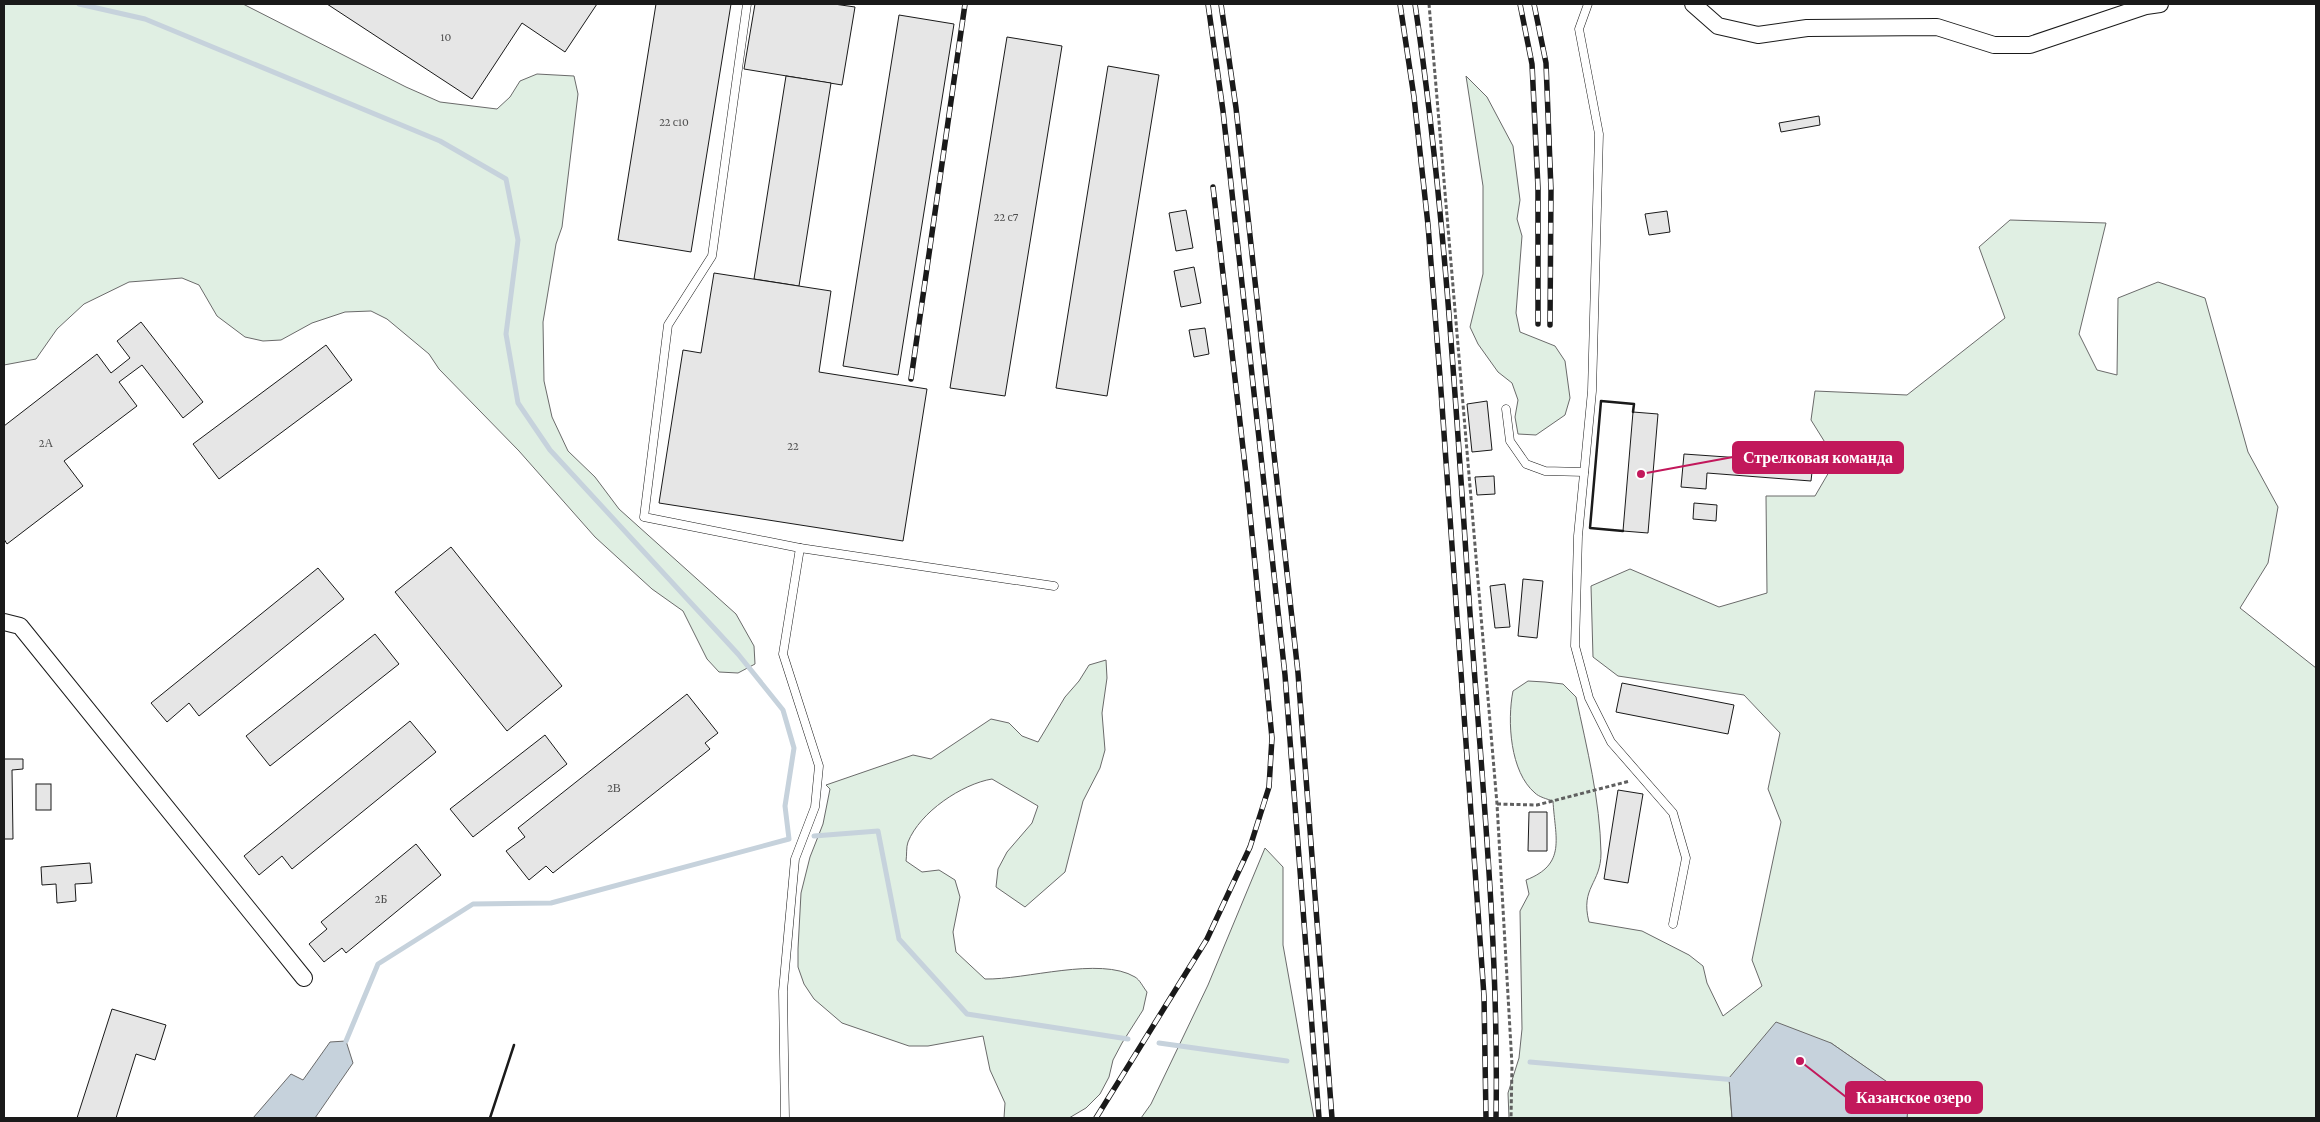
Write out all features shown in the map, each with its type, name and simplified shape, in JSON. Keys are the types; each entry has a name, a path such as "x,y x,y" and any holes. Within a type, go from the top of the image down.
{"street":[{"path":"1693,4 1718,26 1758,35 1807,28 1937,27 1994,45 2030,45 2146,6 2160,4"},
{"path":"4,622 20,626 304,978"}],"lane":[{"path":"747,4 712,256 668,325 644,517 800,548 1054,586"},
{"path":"1588,4 1579,28 1599,134 1592,391 1578,536 1575,646 1589,698 1610,742 1674,813 1686,858 1673,924"},
{"path":"1506,409 1510,442 1526,464 1545,471 1584,472"},
{"path":"785,1118 783,991 796,859 815,807 819,766 783,654 800,548"}],"path":[{"path":"1429,4 1497,804 1512,1065 1511,1118"},
{"path":"1497,804 1537,805 1642,778"}],"green space":[{"path":"4,4 243,4 406,87 440,102 497,109 510,97 520,81 537,74 574,76 578,94 562,227 556,244 543,322 544,381 552,417 568,451 595,477 619,509 736,614 754,646 755,664 738,673 719,672 707,659 683,611 652,589 595,537 519,451 439,369 429,354 387,319 371,311 345,312 312,323 281,340 263,341 245,337 217,316 199,285 182,278 129,282 84,304 57,329 36,359 4,365"},
{"path":"1466,76 1487,97 1513,146 1520,200 1517,219 1522,236 1516,313 1520,332 1555,346 1565,361 1570,398 1565,415 1536,435 1518,434 1515,417 1518,400 1512,383 1498,372 1478,344 1470,327 1483,274 1483,186"},
{"path":"2010,220 2106,223 2079,334 2097,370 2117,375 2118,298 2158,282 2205,298 2248,452 2278,507 2268,563 2240,608 2316,668 2316,1118 1907,1118 1908,1097 1831,1043 1729,1078 1732,1118 1509,1118 1508,1093 1519,1058 1522,1029 1520,911 1529,894 1526,880 1539,874 1548,866 1556,848 1553,801 1543,798 1527,784 1515,759 1510,717 1513,691 1528,681 1545,682 1563,684 1576,697 1592,775 1600,833 1600,863 1587,901 1589,922 1642,931 1689,955 1703,966 1707,983 1723,1016 1762,986 1752,960 1781,822 1768,789 1780,733 1744,695 1618,676 1593,657 1591,586 1630,569 1719,607 1767,593 1766,496 1815,496 1836,460 1811,420 1815,391 1907,395 2005,318 1979,247"},
{"path":"1106,660 1107,678 1102,713 1105,750 1100,768 1083,801 1065,872 1025,907 996,887 998,869 1007,852 1032,823 1038,806 992,779 968,787 943,801 922,820 907,844 906,861 922,872 939,870 955,880 960,897 953,932 956,952 985,979 1062,970 1102,969 1120,971 1135,977 1147,992 1143,1010 1113,1060 1109,1077 1100,1094 1086,1108 1069,1118 1004,1118 1005,1103 990,1070 983,1036 928,1046 909,1046 842,1023 814,999 804,984 798,967 801,893 810,857 823,824 830,789 826,785 913,755 931,759 991,719 1009,723 1022,736 1038,742 1065,697 1079,681 1089,665"},
{"path":"1265,848 1283,867 1283,945 1314,1118 1141,1118 1151,1104 1208,985"}],"shaded area":[{"path":"1776,1022 1831,1043 1909,1097 1907,1118 1732,1118 1729,1078"},
{"path":"346,1041 353,1063 315,1118 253,1118 291,1074 303,1080 330,1042"}],"building":[{"path":"327,4 597,4 565,52 522,23 472,99"},
{"path":"656,4 731,4 691,252 618,240"},
{"path":"755,4 834,4 855,7 842,85 744,69"},
{"path":"899,15 954,24 898,375 843,366"},
{"path":"1007,37 1062,46 1005,396 950,388"},
{"path":"1108,66 1159,75 1107,396 1056,388"},
{"path":"786,76 831,83 799,286 754,279"},
{"path":"1819,116 1820,125 1781,132 1779,123"},
{"path":"1186,210 1193,248 1176,251 1169,213"},
{"path":"1667,211 1670,232 1649,235 1645,214"},
{"path":"1194,267 1201,303 1181,307 1174,271"},
{"path":"714,273 831,291 819,372 927,389 903,541 659,503 683,350 701,353"},
{"path":"141,322 203,402 183,418 142,365 119,382 137,406 64,461 83,486 7,544 4,539 4,426 97,354 111,373 130,358 117,341"},
{"path":"1205,328 1209,354 1194,357 1189,330"},
{"path":"326,345 352,380 219,479 193,444"},
{"path":"1487,401 1492,450 1472,452 1467,404"},
{"path":"1633,412 1658,414 1648,533 1623,531"},
{"path":"1684,454 1813,463 1811,481 1707,473 1706,489 1681,487"},
{"path":"1494,476 1495,494 1477,495 1475,477"},
{"path":"1694,503 1717,505 1716,521 1693,519"},
{"path":"451,547 562,686 507,731 395,592"},
{"path":"318,568 344,599 199,716 189,703 167,722 151,703"},
{"path":"1523,579 1543,581 1537,638 1518,636"},
{"path":"1505,584 1510,627 1495,628 1490,586"},
{"path":"375,634 399,664 270,766 246,736"},
{"path":"1622,683 1734,705 1728,734 1616,712"},
{"path":"687,694 718,733 705,743 710,749 553,873 546,866 529,880 506,851 525,837 518,828"},
{"path":"410,721 436,752 292,869 282,856 259,875 244,856"},
{"path":"545,735 567,764 473,837 450,809"},
{"path":"4,759 23,759 23,769 12,770 13,839 4,839"},
{"path":"36,784 51,784 51,810 36,810"},
{"path":"1618,790 1643,794 1628,883 1604,879"},
{"path":"1529,812 1547,812 1547,851 1528,851"},
{"path":"416,844 441,875 346,953 342,948 324,962 309,944 327,929 321,922"},
{"path":"90,863 92,883 75,884 76,901 57,903 56,884 42,885 41,867"},
{"path":"112,1009 166,1025 155,1060 136,1054 116,1118 77,1118"}],"waterway":[{"path":"79,4 145,19 440,141 506,179 518,240 506,334 518,403 550,450 738,654 783,710 794,748 785,806 789,839 551,903 473,904 378,964 346,1041"},
{"path":"814,836 878,831 899,939 967,1014 1128,1039"},
{"path":"1159,1043 1287,1061"},
{"path":"1530,1062 1736,1080"}],"railway":[{"path":"911,379 965,4"},
{"path":"1208,4 1223,111 1285,675 1319,1118"},
{"path":"1221,4 1236,108 1298,673 1332,1118"},
{"path":"1400,4 1414,97 1428,225 1440,377 1484,996 1486,1118"},
{"path":"1415,4 1442,232 1454,384 1492,929 1495,992 1496,1118"},
{"path":"1520,4 1532,64 1538,188 1538,324"},
{"path":"1534,4 1546,63 1551,190 1550,325"},
{"path":"1096,1118 1207,939 1250,847 1269,787 1272,738 1247,483 1213,187"}],"wall":[{"path":"1623,531 1590,528 1601,401 1634,404 1633,412"},
{"path":"490,1118 514,1045"}],"place":[{"name":"Стрелковая команда","path":"1641,474"},
{"name":"Казанское озеро","path":"1800,1061"}]}
